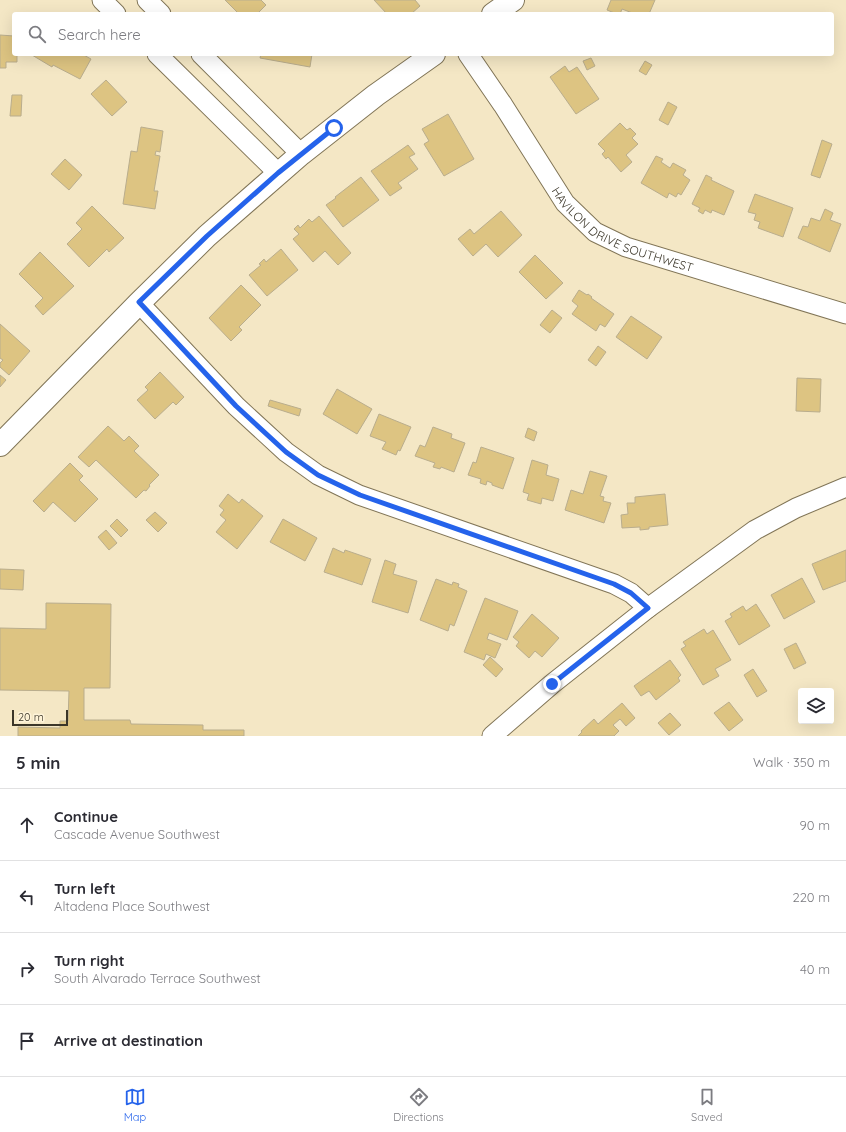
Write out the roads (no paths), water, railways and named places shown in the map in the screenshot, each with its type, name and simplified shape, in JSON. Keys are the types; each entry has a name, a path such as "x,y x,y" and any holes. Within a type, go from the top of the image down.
{"main road":[{"path":"495,12 513,0"},
{"path":"0,445 139,302 207,236 301,154 376,95 431,56"}],"street":[{"path":"102,0 114,12"},
{"path":"148,0 159,12"},
{"path":"158,56 278,173"},
{"path":"203,56 301,154"},
{"name":"HAVILON DRIVE SOUTHWEST","path":"469,56 503,105 565,203 594,232 626,247 846,314"},
{"path":"139,302 236,406 286,452 318,475 360,495 614,584 631,593 648,608"},
{"path":"492,736 552,684 648,608 755,530 796,508 846,487"}]}
